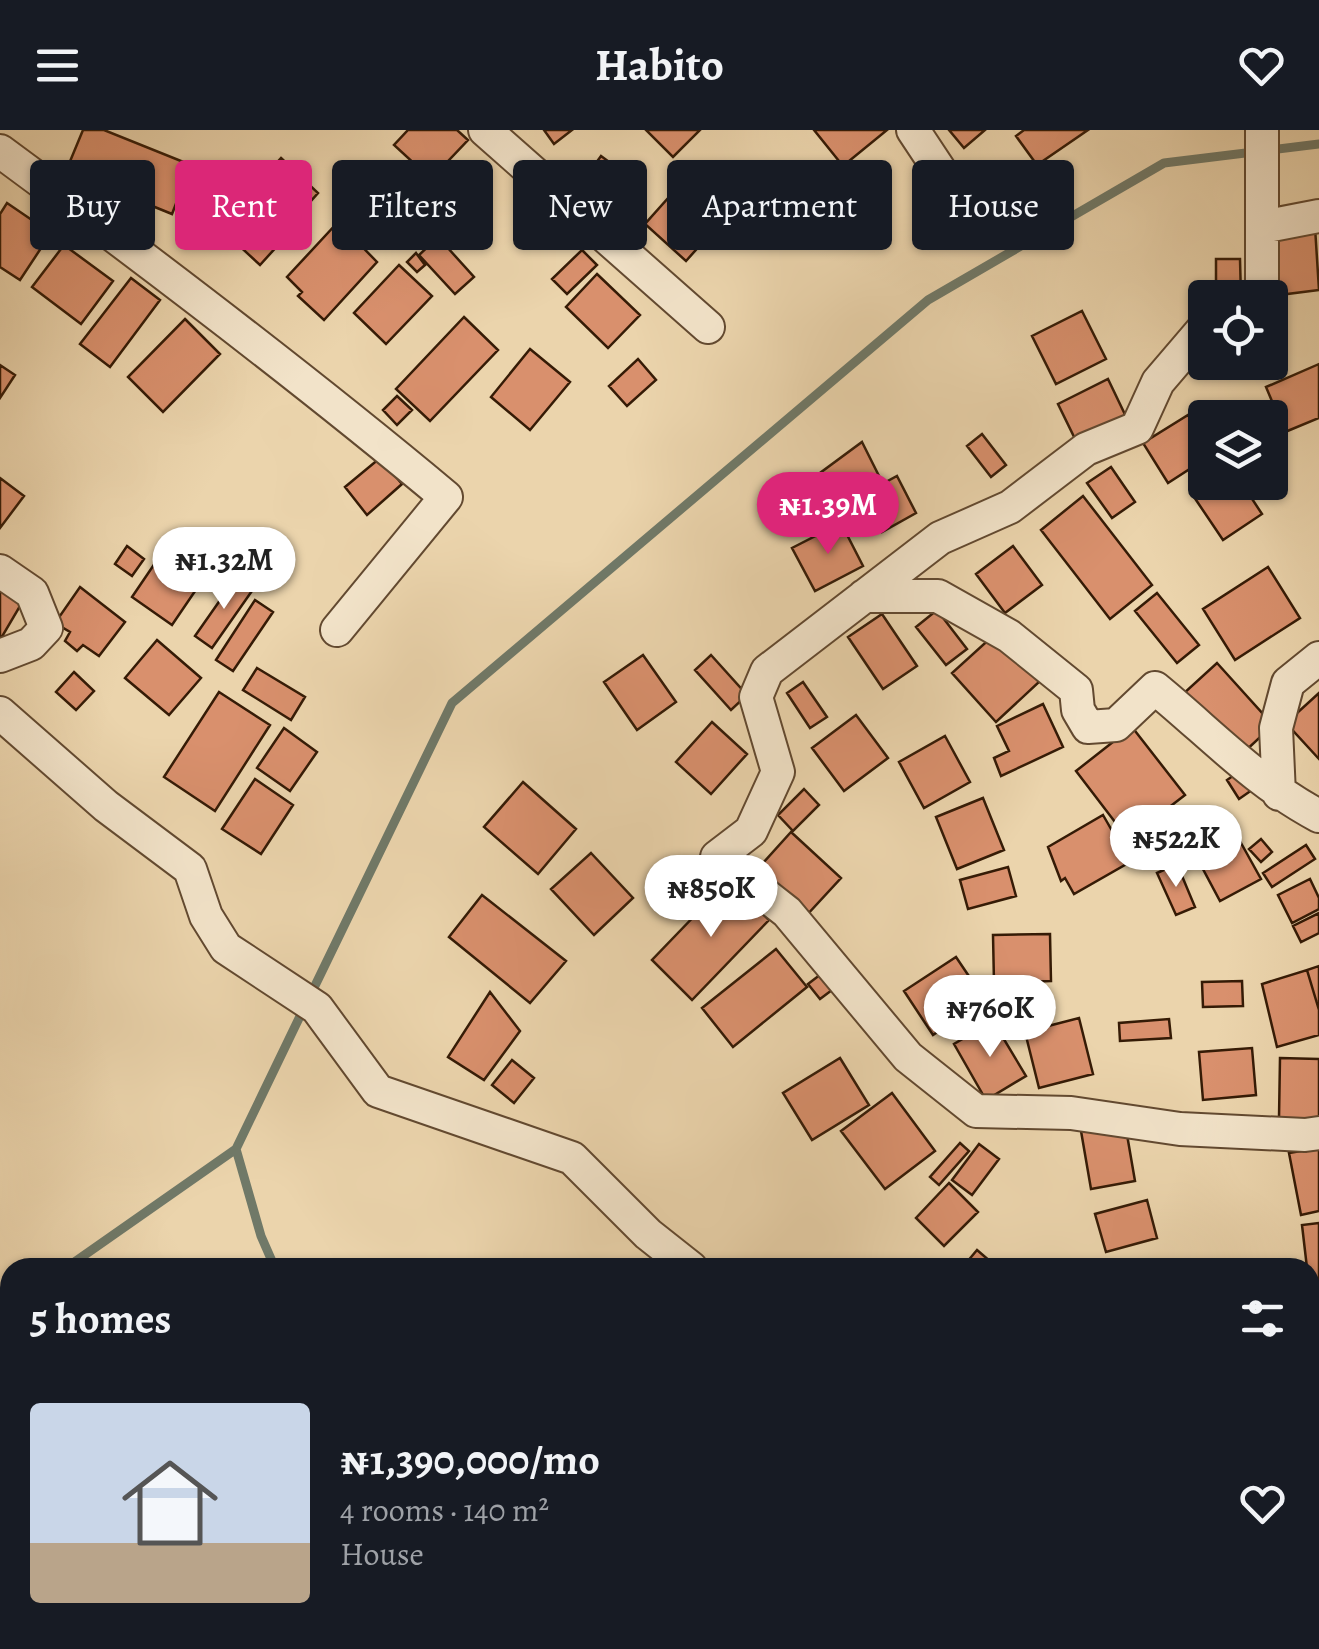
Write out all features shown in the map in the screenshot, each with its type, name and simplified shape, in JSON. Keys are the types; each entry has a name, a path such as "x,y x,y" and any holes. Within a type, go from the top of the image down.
{"street":[{"path":"485,130 708,327"},
{"path":"913,130 933,160"},
{"path":"1262,130 1262,280"},
{"path":"0,152 178,281 446,497 337,630"},
{"path":"1262,226 1319,216"},
{"path":"1188,347 1158,382 1138,428 1086,449 1010,507 940,538 767,671 756,697 778,772 751,831 717,856 787,912 908,1057 976,1110 1071,1113 1180,1129 1319,1133"},
{"path":"0,571 32,593 46,628 31,644 0,656"},
{"path":"864,596 938,596 1009,636 1076,690 1078,710 1088,727 1116,725 1155,688 1279,794 1319,816"},
{"path":"1279,794 1276,728 1288,683 1319,658"},
{"path":"0,713 106,806 190,869 206,916 226,948 304,998 378,1090 572,1158 648,1234 678,1258"}],"building":[{"path":"83,130 104,130 179,160 175,160 172,214 155,207 155,160 71,160"},
{"path":"408,130 457,130 468,140 449,160 410,160 394,145"},
{"path":"544,130 572,130 554,144"},
{"path":"646,130 700,130 673,157"},
{"path":"814,130 887,130 850,160 838,160"},
{"path":"949,130 985,130 964,148"},
{"path":"1024,130 1088,130 1044,160 1033,160 1016,136"},
{"path":"667,199 667,244 647,222"},
{"path":"7,203 30,219 30,250 40,250 20,280 0,267 0,214"},
{"path":"1315,227 1319,290 1288,294 1288,280 1277,280 1272,233"},
{"path":"332,228 332,250 365,250 377,262 324,320 298,296 302,292 287,277"},
{"path":"60,250 71,250 113,281 81,324 32,287"},
{"path":"244,250 274,250 260,265"},
{"path":"424,250 450,250 474,277 455,294 419,255"},
{"path":"582,250 597,265 567,294 552,279"},
{"path":"674,250 696,250 686,261"},
{"path":"416,253 425,265 417,272 407,262"},
{"path":"1216,259 1240,259 1241,280 1216,280"},
{"path":"399,265 432,296 386,344 354,313"},
{"path":"597,274 640,315 608,348 566,307"},
{"path":"131,278 160,300 110,367 80,344"},
{"path":"1082,311 1106,359 1056,384 1032,336"},
{"path":"464,317 498,350 430,421 396,389"},
{"path":"185,319 220,354 163,412 128,377"},
{"path":"530,349 570,382 530,430 491,397"},
{"path":"638,359 656,380 627,406 609,386"},
{"path":"1319,364 1319,418 1288,431 1288,400 1271,400 1266,387"},
{"path":"0,365 15,375 0,398"},
{"path":"1108,379 1130,425 1080,449 1058,404"},
{"path":"397,396 412,410 397,425 383,410"},
{"path":"1188,415 1188,470 1168,483 1143,443"},
{"path":"982,434 1006,465 991,477 967,446"},
{"path":"862,442 883,484 841,495 820,473"},
{"path":"380,458 402,484 367,515 345,487"},
{"path":"1111,467 1135,502 1112,518 1087,483"},
{"path":"897,476 916,513 882,532 862,495"},
{"path":"0,478 24,496 0,528"},
{"path":"1083,496 1152,585 1110,619 1041,530"},
{"path":"1196,500 1253,500 1262,514 1223,540"},
{"path":"841,523 863,566 815,591 792,548"},
{"path":"168,544 208,572 172,625 132,597"},
{"path":"127,546 144,559 132,576 115,564"},
{"path":"1013,546 1042,585 1005,613 976,574"},
{"path":"1268,567 1300,618 1235,660 1203,609"},
{"path":"237,576 254,588 212,648 195,636"},
{"path":"0,587 23,601 0,640"},
{"path":"80,587 125,622 99,656 83,645 77,651 65,641 70,632 55,623"},
{"path":"1157,593 1199,645 1177,663 1135,611"},
{"path":"255,600 273,612 233,671 216,660"},
{"path":"937,610 967,649 946,665 916,627"},
{"path":"882,614 917,666 883,689 848,637"},
{"path":"995,634 1039,682 996,722 952,673"},
{"path":"157,640 201,678 169,715 125,678"},
{"path":"643,655 676,702 637,730 604,682"},
{"path":"711,655 747,695 731,710 695,670"},
{"path":"1217,663 1273,725 1240,756 1183,694"},
{"path":"257,668 305,697 291,720 243,690"},
{"path":"74,672 94,691 76,710 56,692"},
{"path":"803,682 827,717 810,728 787,693"},
{"path":"219,692 270,725 215,811 164,777"},
{"path":"1319,693 1319,759 1286,723"},
{"path":"1043,704 1063,747 1001,776 994,758 1009,751 997,726"},
{"path":"856,715 888,758 844,791 812,748"},
{"path":"712,722 747,754 711,794 676,762"},
{"path":"1132,727 1185,795 1128,839 1076,771"},
{"path":"284,728 317,752 290,791 257,768"},
{"path":"945,736 970,782 924,808 899,762"},
{"path":"1240,771 1252,790 1239,799 1227,780"},
{"path":"255,779 293,805 261,854 222,829"},
{"path":"523,782 576,829 538,874 484,827"},
{"path":"804,789 819,805 793,831 778,815"},
{"path":"983,798 1004,850 957,869 936,817"},
{"path":"1103,815 1130,862 1074,894 1065,878 1061,881 1048,847"},
{"path":"791,832 841,878 805,917 755,872"},
{"path":"1236,834 1261,879 1220,901 1196,856"},
{"path":"1261,839 1272,852 1261,862 1249,849"},
{"path":"1306,845 1315,859 1272,887 1263,873"},
{"path":"591,853 633,898 594,935 551,889"},
{"path":"1177,864 1195,907 1176,915 1157,873"},
{"path":"1008,867 1016,896 968,909 960,880"},
{"path":"1310,879 1319,898 1319,909 1292,923 1278,895"},
{"path":"729,880 769,920 692,1000 652,960"},
{"path":"482,895 566,961 530,1003 449,937"},
{"path":"1319,913 1319,933 1301,942 1293,926"},
{"path":"1050,934 1051,981 994,983 993,935"},
{"path":"776,949 807,987 733,1047 702,1008"},
{"path":"956,957 985,1000 933,1035 904,991"},
{"path":"1319,966 1319,1010 1307,970"},
{"path":"1307,970 1319,1010 1319,1035 1277,1047 1262,984"},
{"path":"825,971 836,987 820,999 808,984"},
{"path":"1242,981 1243,1006 1203,1007 1202,982"},
{"path":"490,992 520,1031 484,1080 448,1057"},
{"path":"1079,1018 1093,1074 1039,1088 1025,1032"},
{"path":"1169,1019 1171,1038 1120,1041 1119,1023"},
{"path":"993,1021 1026,1076 986,1100 954,1044"},
{"path":"1252,1048 1256,1095 1203,1100 1199,1052"},
{"path":"840,1058 869,1105 812,1140 783,1093"},
{"path":"1280,1058 1319,1059 1319,1119 1279,1118"},
{"path":"512,1060 534,1078 514,1103 492,1085"},
{"path":"892,1093 935,1151 885,1189 841,1131"},
{"path":"1125,1123 1135,1181 1091,1189 1081,1131"},
{"path":"960,1143 969,1151 939,1185 930,1177"},
{"path":"979,1144 999,1159 972,1195 952,1180"},
{"path":"1319,1148 1319,1211 1301,1215 1289,1153"},
{"path":"949,1183 978,1212 944,1246 916,1218"},
{"path":"1147,1200 1157,1238 1106,1252 1095,1214"},
{"path":"1319,1223 1319,1258 1306,1258 1302,1225"},
{"path":"977,1250 986,1258 970,1258"}],"waterway":[{"path":"310,996 452,703 928,300 1164,163 1319,144"},
{"path":"80,1258 236,1149 303,1010"},
{"path":"236,1149 271,1258"}]}
